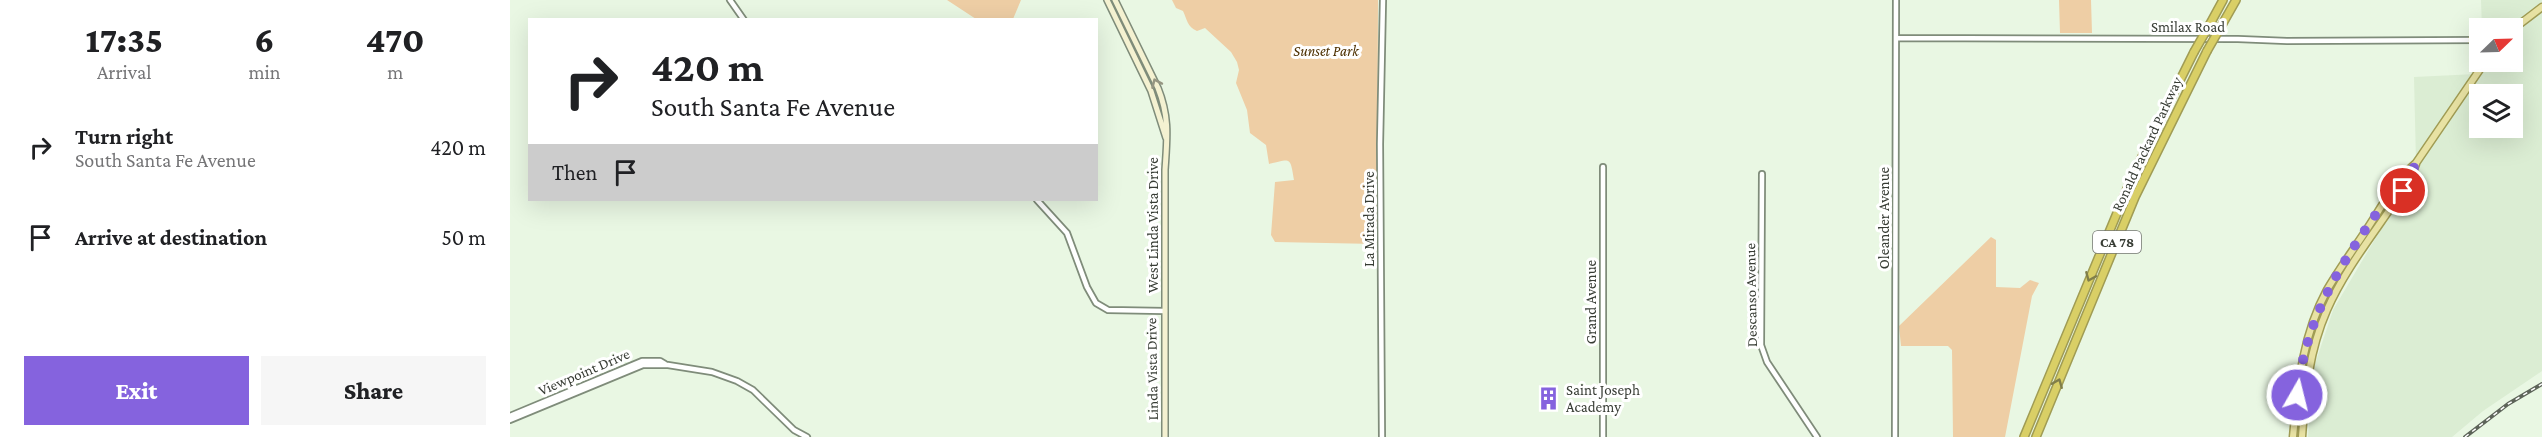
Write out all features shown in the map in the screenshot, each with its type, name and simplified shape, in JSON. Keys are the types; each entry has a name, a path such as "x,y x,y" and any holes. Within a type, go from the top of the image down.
{"highway":[{"name":"Ronald Packard Parkway","path":"2024,437 2132,177 2194,52 2223,0"},
{"name":"Ronald Packard Parkway","path":"2036,436 2135,197 2207,51 2236,0"}],"main road":[{"name":"West Linda Vista Drive","path":"1107,0 1157,105 1167,140"},
{"name":"West Linda Vista Drive","path":"1115,0 1164,103 1168,130 1165,311"},
{"path":"2523,22 2542,7"},
{"path":"2302,437 2311,358 2336,291 2370,237 2403,191 2416,163 2477,72"},
{"path":"2293,437 2301,363 2319,308 2336,275 2382,206 2406,172 2416,163"},
{"name":"Linda Vista Drive","path":"1165,311 1165,437"}],"street":[{"path":"730,0 743,18"},
{"name":"La Mirada Drive","path":"1382,437 1380,144 1383,0"},
{"name":"Oleander Avenue","path":"1895,437 1896,0"},
{"name":"Smilax Road","path":"1896,38 2469,40"},
{"name":"Grand Avenue","path":"1603,167 1603,437"},
{"name":"Descanso Avenue","path":"1762,174 1761,345 1767,363 1816,437"},
{"name":"Linda Vista Drive","path":"1038,201 1071,238 1087,287 1096,303 1108,310 1165,311"},
{"name":"Viewpoint Drive","path":"510,418 643,365 668,365 712,372 737,381 753,390 794,430 807,437"}],"shaded area":[{"path":"2481,0 2542,0 2542,371 2483,411 2452,437 2308,437 2313,370 2333,310 2381,229 2416,163 2414,77 2476,74 2476,72 2523,72 2523,18 2482,18"}],"green space":[{"path":"947,0 1021,0 1013,18 974,18"},
{"name":"Sunset Park","path":"1172,0 1378,0 1377,244 1275,242 1271,235 1275,182 1294,180 1292,167 1288,161 1269,164 1266,145 1250,133 1247,110 1236,83 1239,70 1231,52 1205,28 1197,31 1191,27 1183,11 1176,8"},
{"path":"2059,0 2091,0 2092,33 2060,33"},
{"path":"1991,237 1996,240 1996,287 2020,288 2030,280 2039,283 2032,296 2005,437 1953,437 1952,350 1948,346 1901,346 1899,326"}],"railway":[{"path":"2465,437 2508,404 2542,384"}],"place":[{"name":"Saint Joseph Academy","path":"1548,399"}],"route":[{"path":"2297,395 2305,345 2326,292 2395,187 2416,163 2403,191"}]}
